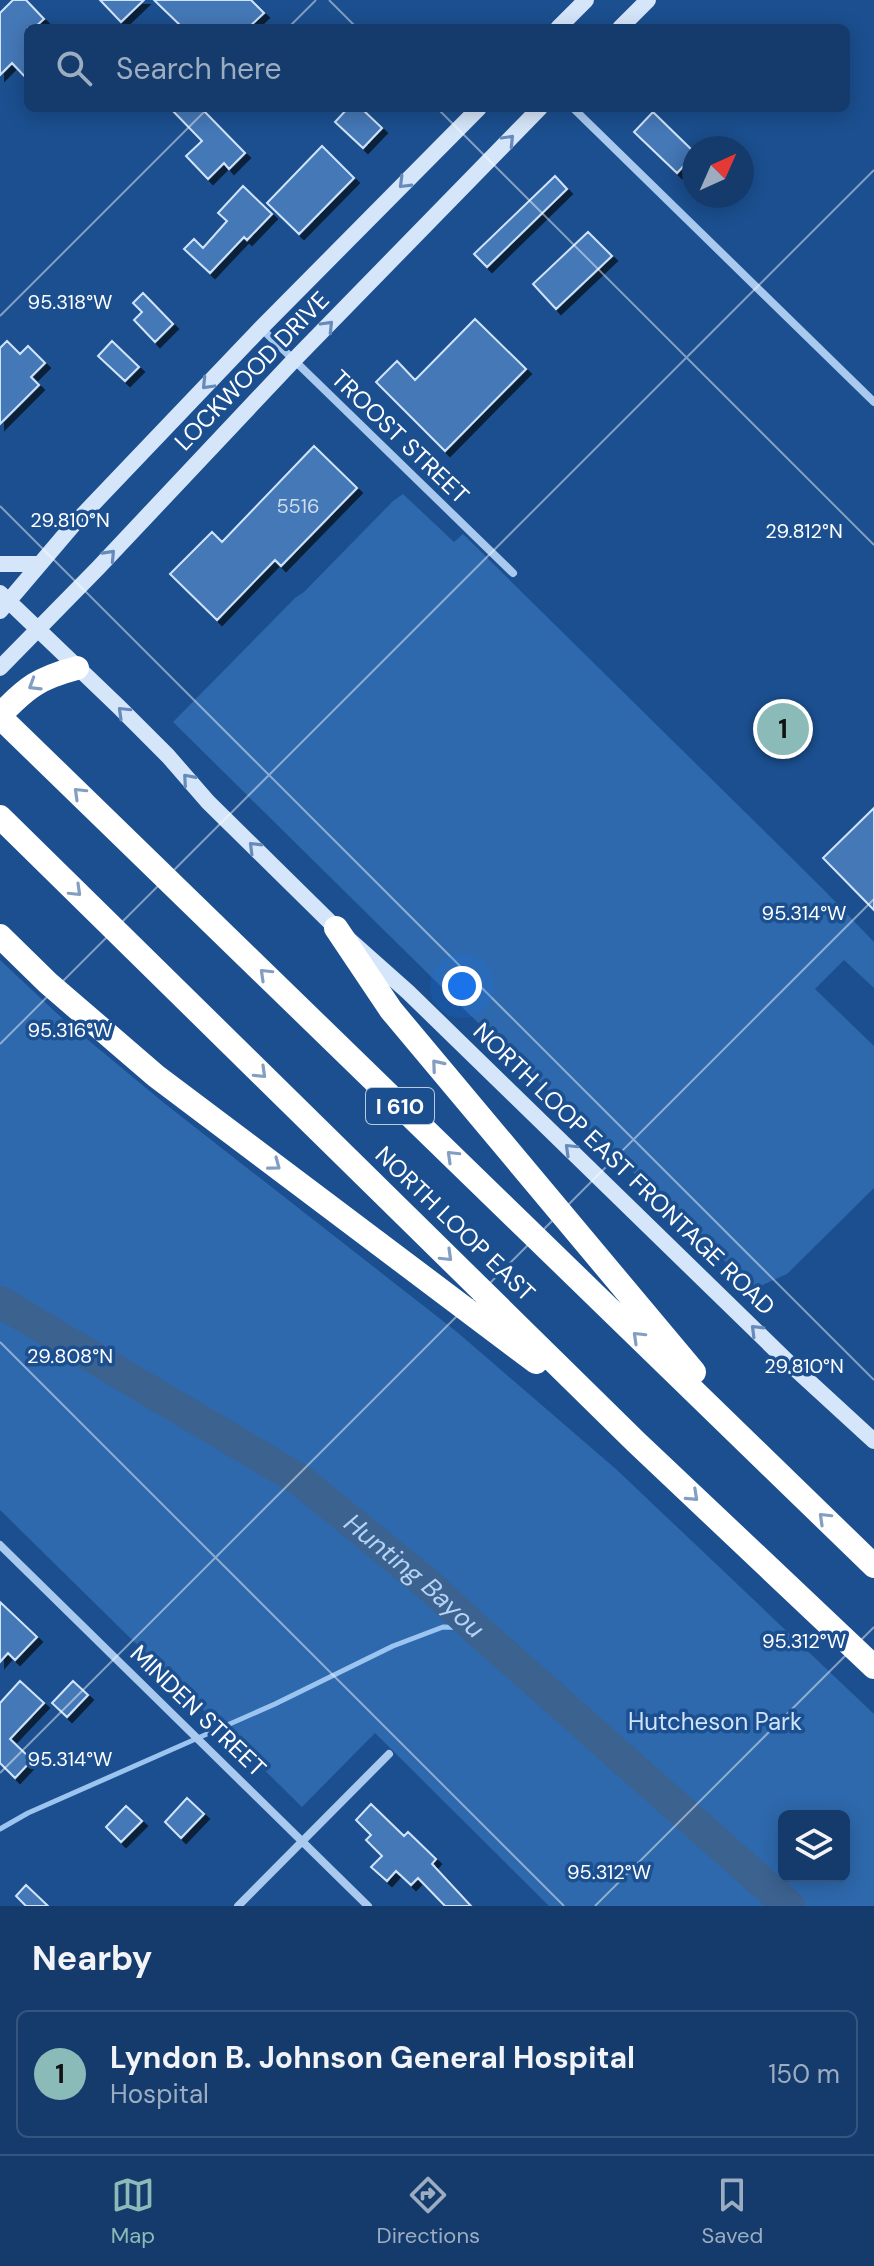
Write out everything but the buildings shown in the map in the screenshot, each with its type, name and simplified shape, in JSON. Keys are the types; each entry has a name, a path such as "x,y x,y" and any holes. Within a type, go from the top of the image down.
{"highway":[{"path":"0,716 38,681 77,668"},
{"name":"NORTH LOOP EAST","path":"0,716 874,1566"},
{"name":"NORTH LOOP EAST","path":"0,817 636,1442 874,1667"},
{"path":"336,928 391,1010 774,1469"},
{"path":"0,936 48,983 156,1076 494,1330 636,1442"}],"main road":[{"path":"562,24 586,0"},
{"path":"624,24 648,0"},
{"name":"LOCKWOOD DRIVE","path":"3,602 261,328 475,112"},
{"name":"LOCKWOOD DRIVE","path":"0,668 536,112"},
{"path":"0,564 40,564"},
{"name":"NORTH LOOP EAST FRONTAGE ROAD","path":"3,602 38,630 139,727 208,802 336,928 408,992 790,1364 874,1441"}],"street":[{"path":"577,112 874,402"},
{"name":"TROOST STREET","path":"261,328 513,573"},
{"name":"MINDEN STREET","path":"0,1545 368,1906"},
{"path":"238,1906 389,1754"}],"green space":[{"path":"403,494 454,542 463,534 874,942 874,988 844,960 815,989 874,1046 874,1188 787,1274 754,1289 173,722"},
{"name":"Hutcheson Park","path":"0,960 64,1020 164,1103 457,1332 617,1470 874,1714 874,1906 549,1906 375,1733 302,1807 0,1510"}],"waterway":[{"name":"Hunting Bayou","path":"0,1302 300,1480 430,1586 789,1906"},
{"path":"0,1829 28,1813 275,1704 393,1646 443,1627 475,1628"}],"place":[{"name":"Lyndon B. Johnson General Hospital","path":"783,729"}]}
